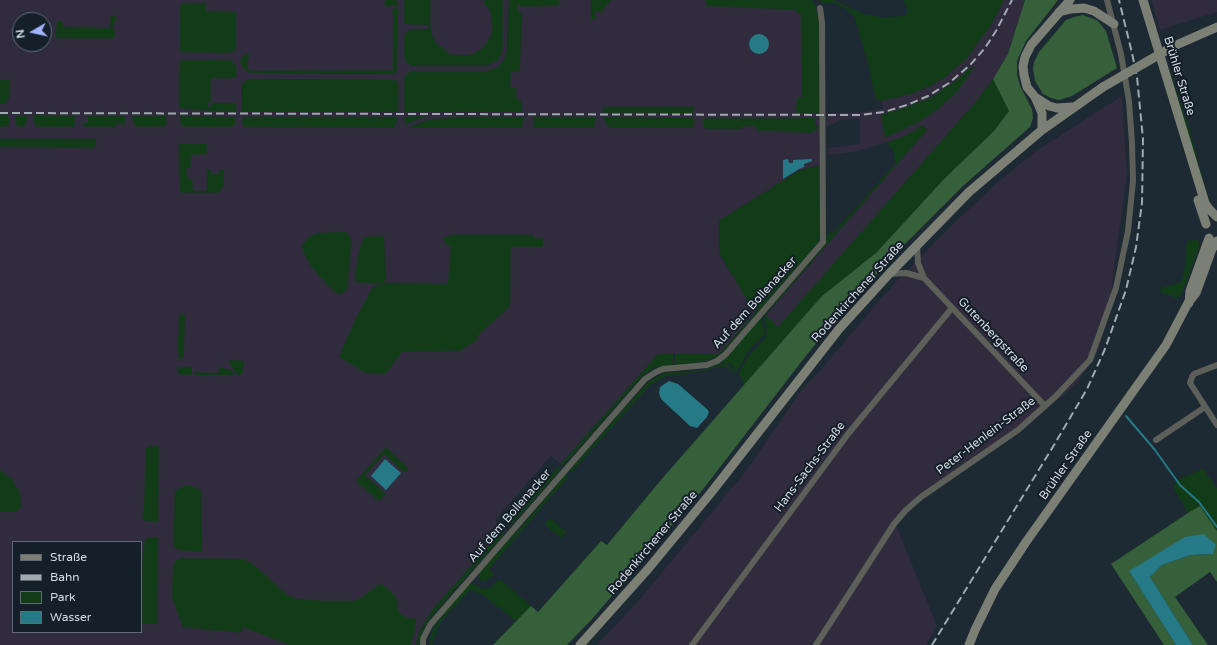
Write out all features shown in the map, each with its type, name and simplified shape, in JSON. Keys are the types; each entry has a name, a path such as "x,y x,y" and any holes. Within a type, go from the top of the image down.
{"main road":[{"path":"1042,130 1042,113 1035,98 1027,87 1023,66 1025,57 1032,45 1070,0"},
{"name":"Brühler Straße","path":"1143,0 1205,203 1217,217"},
{"path":"1059,12 1084,8 1094,11 1114,24"},
{"name":"Rodenkirchener Straße","path":"580,645 648,569 710,494 839,329 917,244 969,192 1042,130 1072,107 1103,87 1174,46 1217,27"},
{"path":"1035,98 1049,106 1057,108 1072,107"},
{"name":"Brühler Straße","path":"969,645 995,589 1166,345 1188,303 1190,291 1214,240 1205,232 1206,224 1196,195 1191,159"},
{"path":"1206,224 1210,219 1217,217"}],"street":[{"name":"Peter-Henlein-Straße","path":"816,645 894,524 906,510 921,497 1018,430 1070,383 1090,360 1116,288 1128,231 1133,180 1129,101 1121,54 1107,0"},
{"name":"Auf dem Bollenacker","path":"423,645 430,625 645,379 656,372 663,370 707,365 717,361 725,355 823,242 822,23 820,8"},
{"path":"917,244 918,263 924,278"},
{"path":"889,274 906,273 924,278"},
{"name":"Gutenbergstraße","path":"924,278 1045,406"},
{"name":"Hans-Sachs-Straße","path":"692,645 848,434 952,308"},
{"path":"1217,365 1194,374 1190,380 1191,386 1217,425"},
{"path":"1156,440 1205,407"}],"shaded area":[{"path":"0,0 404,0 404,24 428,25 429,29 409,30 406,62 412,66 487,66 503,46 503,0 801,0 818,17 818,118 820,118 819,166 800,170 719,221 720,255 755,313 719,354 658,354 561,464 551,456 495,520 501,525 490,538 493,541 433,609 419,631 416,645 0,645 0,147 95,148 96,139 0,139 0,127 9,126 7,116 0,115 0,104 4,104 8,101 10,80 0,80","holes":["508,4 520,71 511,72 510,87 517,99 411,71 487,71 496,68 502,63 507,53","248,54 248,69 251,71 393,70 393,74 252,73 241,64","225,60 211,78 211,102 208,102 208,107 211,107 211,103 236,103 236,111 179,108","247,80 394,80 242,112 241,88","604,107 693,107 694,113 604,113","242,117 397,117 397,123 394,128 245,127","429,120 521,128 408,128"]},
{"path":"431,0 484,0 484,3 490,10 492,32 489,40 482,49 471,55 462,56 450,54 436,43 432,35 430,24"},
{"path":"1004,0 1025,0 1008,54 993,79 974,104 778,328 765,316 927,130 923,125 905,136 886,143 852,152 829,155 828,148 860,144 860,119 840,120 826,127 827,113 865,112 883,109 882,101 914,93 932,85 948,75 991,25"},
{"path":"1151,0 1217,0 1217,12 1160,30"},
{"path":"1122,96 1127,175 1106,327 1095,357 1077,383 1024,429 915,505 896,525 937,626 926,645 597,645 639,600 747,470 802,389 820,371 896,282 954,223 997,183 1036,151"}],"green space":[{"path":"385,0 397,0 397,6 385,6"},
{"path":"404,0 431,0 430,24 432,35 436,43 450,54 462,56 471,55 482,49 489,40 492,32 492,20 490,10 484,3 484,0 503,0 503,46 502,53 498,60 487,66 412,66 406,62 404,57 404,35 409,30 429,29 428,25 404,24"},
{"path":"509,0 559,0 559,5 522,7 518,4 518,10 522,14 520,71 511,72 510,87 516,88 517,99 521,100 522,112 404,112 404,77 411,71 487,71 496,68 502,63 507,53"},
{"path":"591,0 611,0 601,13 597,10 594,15 597,17 594,20 591,18"},
{"path":"706,0 810,0 814,2 819,24 820,113 797,113 795,107 797,106 797,98 802,97 801,15 795,10 706,6"},
{"path":"819,0 833,0 864,14 884,18 904,16 908,12 904,0 1004,0 991,25 967,58 948,75 932,85 914,93 882,101 876,99 855,18 845,8 835,3 822,3"},
{"path":"1025,0 1058,0 1026,41 1017,61 1017,74 1020,86 1032,109 1033,118 1030,127 963,186 894,255 832,324 704,488 593,618 567,645 493,645 531,606 538,612 601,541 607,545 660,481 821,297 877,252 944,179 994,131 1009,111 993,79 1008,54"},
{"path":"206,3 206,11 236,12 236,49 232,52 182,52 180,50 180,4"},
{"path":"398,8 397,71 393,74 252,73 245,71 241,64 240,60 243,56 249,54 249,59 247,60 248,69 251,71 393,70 393,9"},
{"path":"1083,15 1097,20 1106,31 1117,68 1072,96 1059,100 1051,98 1043,94 1035,81 1033,69 1034,62 1039,52 1066,20"},
{"path":"111,16 116,16 116,21 114,21 113,27 113,29 115,29 115,38 56,38 57,21 62,21 63,27 110,28"},
{"path":"180,60 231,60 236,66 236,78 211,78 211,102 208,102 208,107 211,107 211,103 236,103 236,112 179,108"},
{"path":"1165,60 1191,134 1212,207 1211,208"},
{"path":"973,66 973,69 956,93 938,109 921,121 885,138 881,115 931,98 958,79"},
{"path":"251,79 394,80 398,83 398,112 242,112 242,84"},
{"path":"993,79 1009,111 994,131 944,179 877,252 821,297 744,385 739,374 740,370 750,354 764,340 767,332 764,314 826,243 828,233 833,233 896,163 893,150 886,143 905,136 923,125 927,130 765,315 778,327 974,104"},
{"path":"0,80 10,80 8,101 4,104 0,104"},
{"path":"603,107 694,107 694,113 603,113"},
{"path":"0,115 7,115 9,118 9,126 0,127"},
{"path":"33,115 75,116 75,127 36,127"},
{"path":"16,116 27,116 27,121 24,127 19,127 16,123"},
{"path":"82,116 125,116 125,123 121,127 121,123 116,124 116,127 84,127 82,123 88,123 88,117"},
{"path":"132,116 167,116 167,124 162,127 136,127"},
{"path":"180,116 236,117 235,124 232,127 187,127 180,125"},
{"path":"428,116 415,121 405,125 404,117"},
{"path":"242,117 397,117 397,123 394,128 245,127 242,123"},
{"path":"453,117 524,117 522,128 407,128 429,120"},
{"path":"533,117 596,117 593,128 534,128"},
{"path":"603,117 694,118 694,126 692,128 610,128 606,124"},
{"path":"703,118 815,118 816,126 819,126 811,133 758,131 755,126 742,126 742,129 707,129 704,127"},
{"path":"0,139 96,139 95,148 0,147"},
{"path":"179,144 207,144 207,154 191,155 191,168 187,168 187,178 192,180 194,191 207,191 207,170 211,170 211,174 219,174 219,170 224,170 224,185 219,193 180,192"},
{"path":"819,166 820,236 817,244 722,353 715,358 706,361 675,365 675,354 719,354 755,313 720,255 719,221 800,170"},
{"path":"346,232 352,239 347,289 340,295 329,287 310,265 302,246 309,237 317,233"},
{"path":"452,235 534,235 534,238 543,238 543,247 511,247 509,307 478,335 476,341 460,351 402,352 385,374 366,373 339,357 356,318 373,287 387,283 448,284 451,247 444,242 444,237"},
{"path":"384,236 386,279 384,283 377,284 356,282 355,274 358,257 364,237"},
{"path":"1197,240 1199,242 1199,248 1180,297 1173,298 1170,295 1163,294 1160,290 1161,288 1181,282 1185,268 1187,241"},
{"path":"180,313 185,315 183,359 178,357 178,334 182,333 178,332"},
{"path":"761,317 765,332 764,335 748,352 739,368 736,371 730,363 728,364 721,362 727,357"},
{"path":"658,354 673,354 673,365 654,368 643,375 563,466 561,464"},
{"path":"229,361 244,361 243,373 241,375 238,375 230,365"},
{"path":"720,363 730,366 737,376 729,369 721,366 705,371 666,376 650,385 571,473 569,471 648,382 665,373 705,370"},
{"path":"176,367 181,369 181,367 192,367 192,375 179,374"},
{"path":"219,367 231,370 235,375 194,375 194,372 219,373"},
{"path":"148,446 159,446 158,522 145,521 142,516 144,509 146,448"},
{"path":"386,447 409,469 405,473 384,454 365,475 386,494 381,500 377,500 356,481"},
{"path":"558,467 561,469 513,523 511,524 507,521 515,512 517,513"},
{"path":"1204,469 1217,489 1217,531 1200,507 1188,513 1173,487 1179,479"},
{"path":"0,471 12,479 20,493 21,508 16,512 0,512"},
{"path":"566,474 569,476 489,569 493,575 486,581 482,581 479,578 479,573 523,525"},
{"path":"188,485 201,490 202,552 179,550 173,545 175,491"},
{"path":"1200,506 1217,531 1217,582 1210,572 1175,597 1208,645 1193,645 1150,577 1162,565 1191,555 1213,554 1216,545 1129,571 1176,645 1164,645 1111,564"},
{"path":"549,519 552,519 566,532 561,538 546,526"},
{"path":"504,531 504,534 430,618 422,632 419,645 416,645 419,631 433,609 493,541 492,539"},
{"path":"158,537 157,624 142,624 142,565 145,541 147,538"},
{"path":"182,558 245,560 253,564 287,595 297,599 324,601 358,600 381,583 397,598 398,611 403,616 410,619 416,618 411,645 290,645 243,627 241,633 183,627 172,597 174,564 177,560"},
{"path":"498,580 501,580 531,606 516,621 484,596 471,589 443,619 437,629 432,645 430,645 434,627 468,585 474,584 485,589 492,587"}],"water":[{"path":"759,34 766,37 769,44 766,51 759,54 752,51 749,44 752,37"},
{"path":"788,159 789,163 793,163 793,160 812,159 812,161 804,164 804,167 783,179 783,160"},
{"path":"669,381 678,384 709,412 707,417 697,428 690,426 661,399 659,393 660,387"},
{"path":"385,459 401,473 386,490 371,476"},
{"path":"1204,534 1216,545 1213,554 1191,555 1162,565 1150,577 1193,645 1176,645 1129,571 1185,537"}],"waterway":[{"path":"1126,416 1155,450 1180,485 1199,502 1217,527"}],"railway":[{"path":"0,113 859,115 884,112 907,105 928,96 949,83 970,65 985,48 996,31 1012,0"},
{"path":"932,645 1087,389 1105,349 1126,290 1136,247 1142,203 1143,139 1137,77 1119,0"}]}
